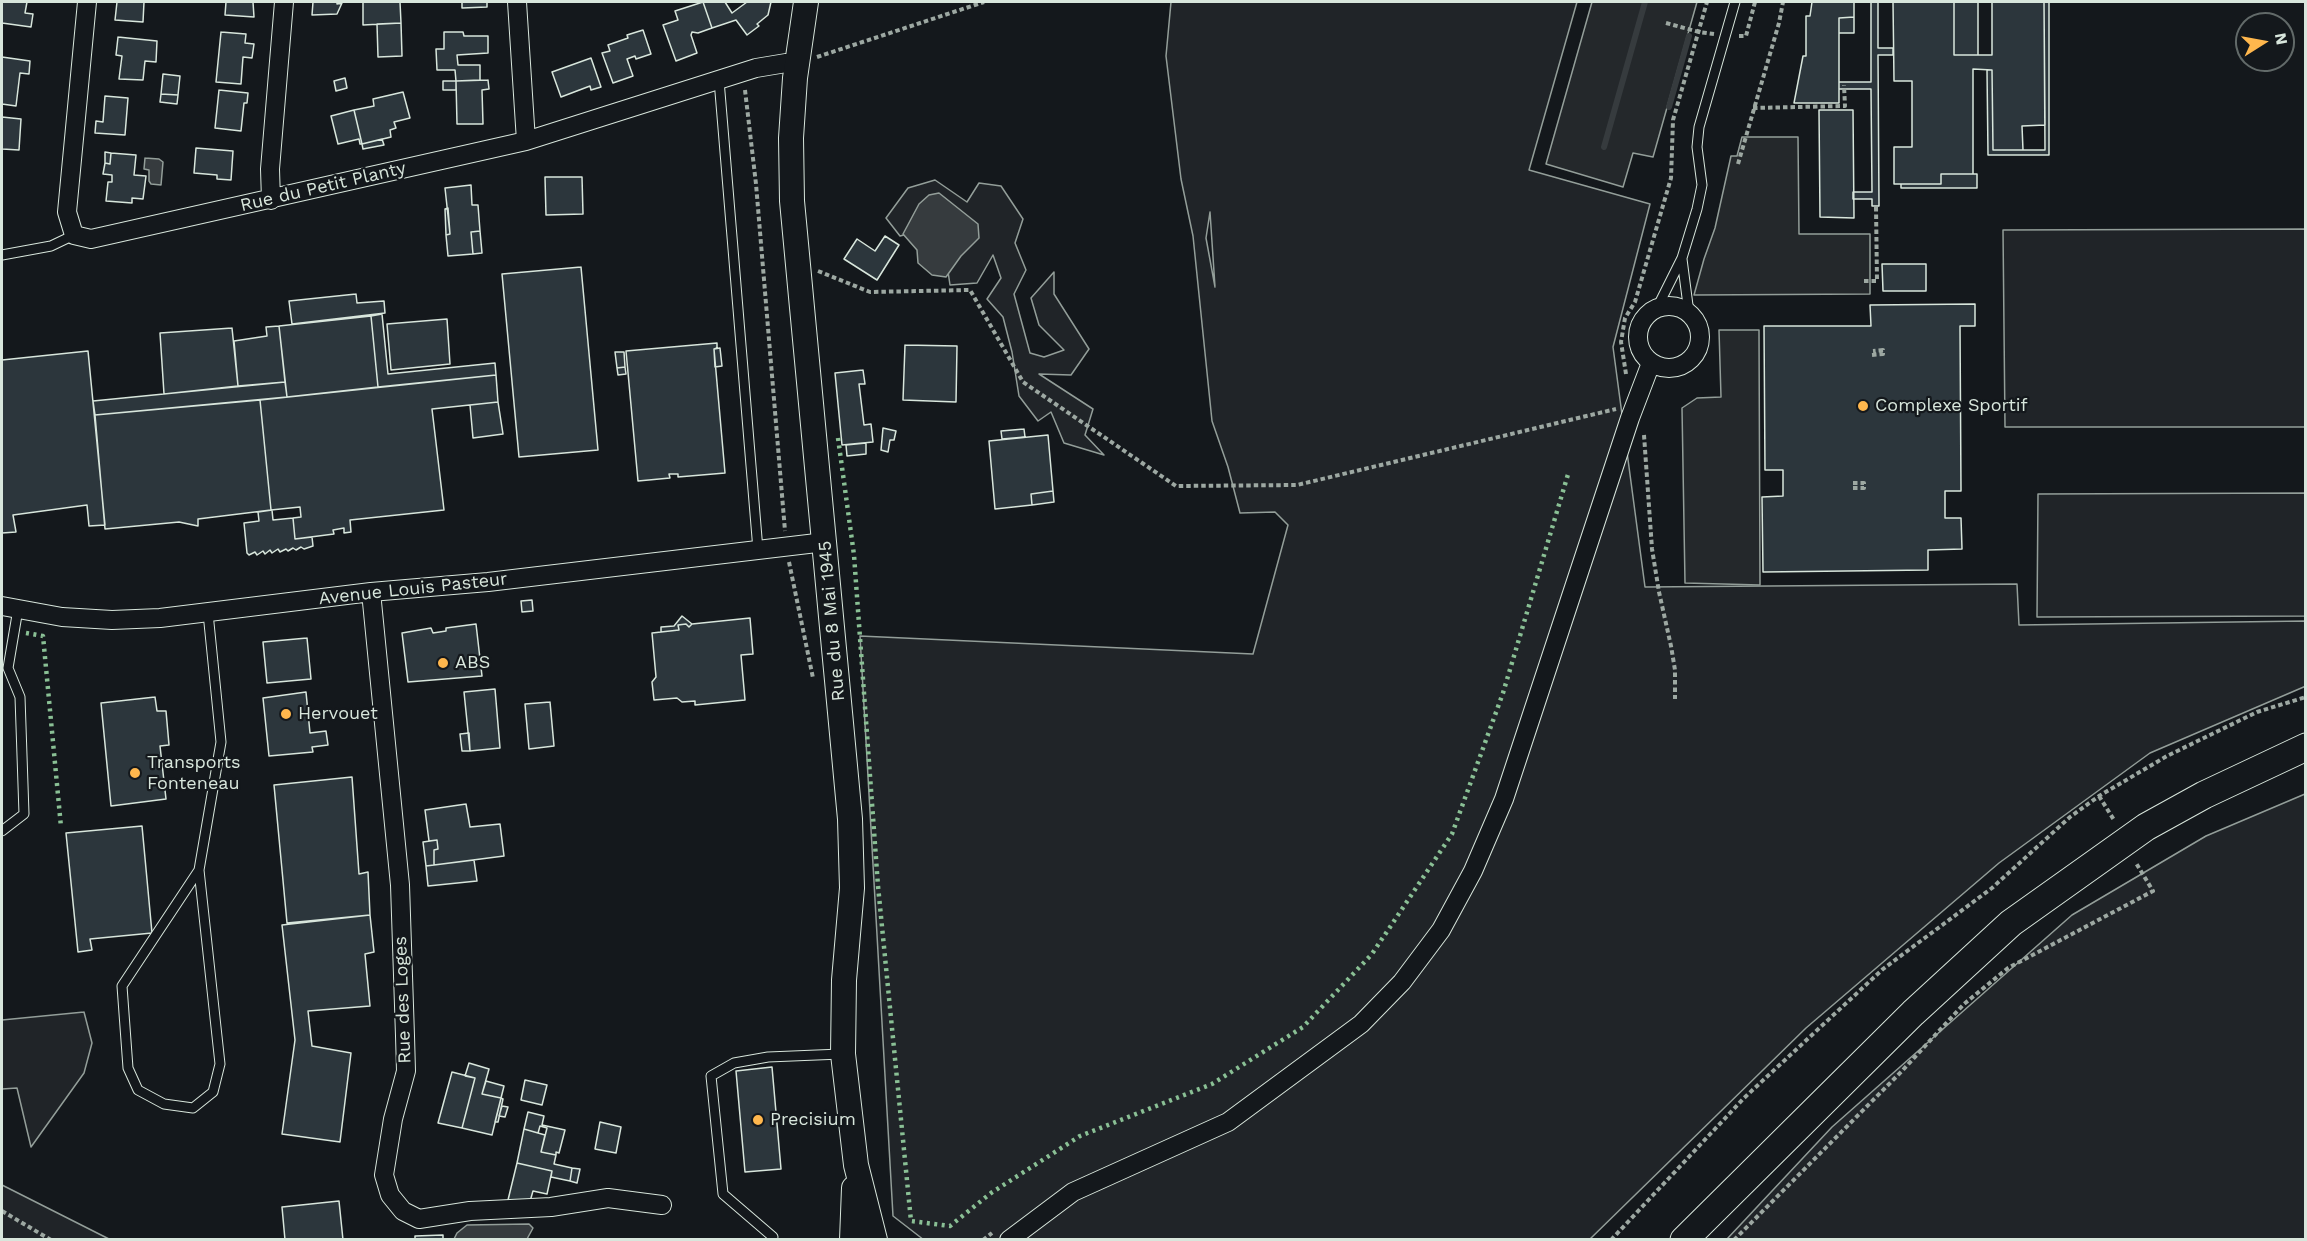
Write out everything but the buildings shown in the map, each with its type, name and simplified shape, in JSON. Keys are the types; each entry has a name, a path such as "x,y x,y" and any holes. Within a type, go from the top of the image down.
{"main road":[{"name":"Rue du 8 Mai 1945","path":"806,2 796,70 791,149 792,201 851,842 852,888 844,980 843,1054 856,1165"},
{"path":"1684,1239 1913,1013 2011,924 2146,827 2204,795 2306,747"},
{"path":"852,1239 856,1165"},
{"path":"856,1165 875,1239"}],"street":[{"path":"74,235 67,212 87,2"},
{"path":"271,200 270,169 284,2"},
{"path":"517,2 526,141"},
{"name":"Rue du Petit Planty","path":"74,235 91,239 271,200 526,141 744,72 786,63 796,70"},
{"path":"1668,305 1680,307 1689,313 1698,329 1699,338 1697,349 1691,358 1672,367 1662,367 1651,363 1641,351 1638,332 1641,322 1648,313 1668,305"},
{"path":"1001,1236 1073,1192 1228,1122 1361,1024 1402,982 1441,930 1473,871 1504,799 1619,415 1651,363"},
{"name":"Avenue Louis Pasteur","path":"10,608 62,617 112,620 160,618 371,592 488,582 825,542"},
{"name":"Rue des Loges","path":"371,592 400,885 405,1036 406,1071 393,1119 384,1175 390,1195 403,1211 419,1219 470,1211 561,1206 608,1198 662,1205"}],"lane":[{"path":"1657,308 1682,258 1697,209 1702,185 1697,147 1700,127 1735,2"},
{"path":"719,80 758,550"},
{"path":"2,255 51,246 74,235"},
{"path":"1682,258 1689,313"},
{"path":"2,831 24,814 20,697 5,667 10,608"},
{"path":"199,870 122,986 128,1068 138,1090 164,1104 193,1108 213,1092 220,1064 199,870 221,742 208,613"},
{"path":"773,1237 723,1194 711,1076 734,1063 768,1057 843,1054"}],"path":[{"path":"796,70 834,53 984,2"},
{"path":"1627,378 1621,342 1625,318 1635,302 1671,178 1673,120 1707,2"},
{"path":"1738,164 1783,2"},
{"path":"744,72 744,91 756,184 786,547 814,680"},
{"path":"1753,108 1845,106 1844,86"},
{"path":"1864,281 1877,281 1876,206"},
{"path":"798,263 870,292 970,290 1023,382 1176,486 1297,484 1619,415 1639,423 1646,447 1652,549 1675,670 1675,699"},
{"path":"1619,399 1619,415"},
{"path":"1611,1239 1744,1098 1883,969 1992,888 2070,817 2099,796 2166,756 2247,717 2306,697"},
{"path":"2099,796 2114,820"},
{"path":"1734,1239 1902,1071 1964,1004 2008,968 2153,891 2136,863"},
{"path":"2,1211 51,1239"},
{"path":"983,1239 1001,1236"}],"shaded area":[{"path":"1171,2 1577,2 1529,170 1650,204 1613,347 1645,587 2017,584 2019,625 2305,621 2306,686 2150,753 1999,863 1806,1028 1590,1239 924,1240 893,1216 860,636 1253,654 1288,525 1275,512 1240,513 1228,467 1212,421 1193,236 1181,179 1166,56","holes":["1210,212 1215,287 1206,238"]},
{"path":"1592,2 1697,2 1653,157 1633,153 1623,187 1546,164"},
{"path":"1742,137 1798,137 1799,234 1870,234 1870,294 1694,295 1715,228 1731,156 1737,156"},
{"path":"145,158 159,159 163,162 161,185 151,184 149,181 149,170 144,169"},
{"path":"935,180 967,202 979,183 1001,186 1023,219 1015,243 1026,270 1014,294 1030,353 1044,357 1064,350 1039,325 1031,298 1054,272 1054,294 1089,349 1071,375 1039,374 1093,409 1085,435 1104,455 1064,443 1051,412 1038,421 1019,396 1012,352 1003,317 987,299 1001,278 993,255 977,283 950,285 946,258 919,231 900,236 886,218 908,188"},
{"path":"939,193 978,224 979,238 961,256 946,277 932,275 918,263 917,250 903,234 919,204 929,195"},
{"path":"2305,229 2305,427 2005,427 2003,230"},
{"path":"1719,330 1759,330 1760,585 1685,583 1682,408 1697,398 1721,397"},
{"path":"2305,493 2305,616 2037,617 2038,494"},
{"path":"2305,794 2305,1239 1727,1239 1832,1127 2072,915 2206,836"},
{"path":"84,1012 92,1043 84,1073 31,1147 17,1088 2,1089 2,1020"},
{"path":"2,1185 109,1239 2,1239"},
{"path":"529,1224 533,1228 527,1239 454,1239 457,1233 467,1225"}],"waterway":[{"path":"1604,147 1645,2"},
{"path":"1669,107 1689,36"}],"hedge":[{"path":"838,438 854,555 878,886 911,1221 950,1226 991,1193 1080,1136 1212,1084 1303,1027 1372,954 1452,834 1503,693 1569,471"},
{"path":"26,633 43,636 61,827"}],"place":[{"name":"Complexe Sportif","path":"1863,406"},
{"name":"ABS","path":"443,663"},
{"name":"Hervouet","path":"286,714"},
{"name":"Transports Fonteneau","path":"135,773"},
{"name":"Precisium","path":"758,1120"}]}
